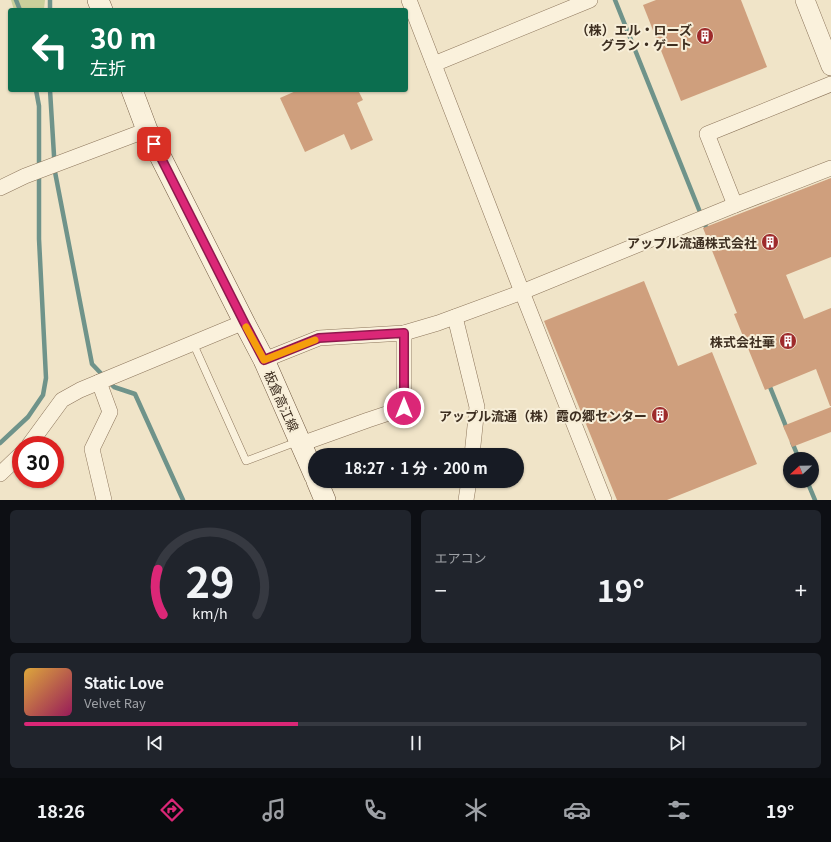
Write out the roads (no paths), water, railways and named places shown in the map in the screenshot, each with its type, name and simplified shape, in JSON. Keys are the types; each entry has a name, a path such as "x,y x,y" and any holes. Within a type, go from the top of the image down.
{"main road":[{"name":"板倉高江線","path":"133,92 147,130 264,360 308,459"},
{"path":"320,488 325,500"}],"street":[{"path":"409,0 604,500"},
{"path":"434,64 590,0"},
{"path":"805,0 831,66"},
{"path":"735,205 707,134 831,84"},
{"path":"0,188 25,176 147,130"},
{"path":"264,360 319,338 404,333 438,323 522,292 735,205 831,168"},
{"path":"455,317 477,407 473,448"},
{"path":"36,436 62,400 80,390 244,322"},
{"path":"301,442 404,408 404,333"},
{"path":"99,382 110,412 92,449 104,500"},
{"path":"0,474 12,463"},
{"path":"466,500 468,488"}],"lane":[{"path":"193,343 246,461 301,442"}],"waterway":[{"path":"16,0 19,8"},
{"path":"50,0 50,8"},
{"path":"615,0 708,232"},
{"path":"0,443 28,417 43,395 46,378 39,239 39,106 36,92"},
{"path":"50,92 55,172 92,364 114,387 135,394 183,500"},
{"path":"768,382 787,429"},
{"path":"792,442 796,452"},
{"path":"810,488 815,500"}],"place":[{"name":"（株）エル・ローズ グラン・ゲート","path":"705,36"},
{"name":"アップル流通株式会社","path":"770,242"},
{"name":"株式会社華","path":"788,341"},
{"name":"アップル流通（株）霞の郷センター","path":"660,415"}]}
